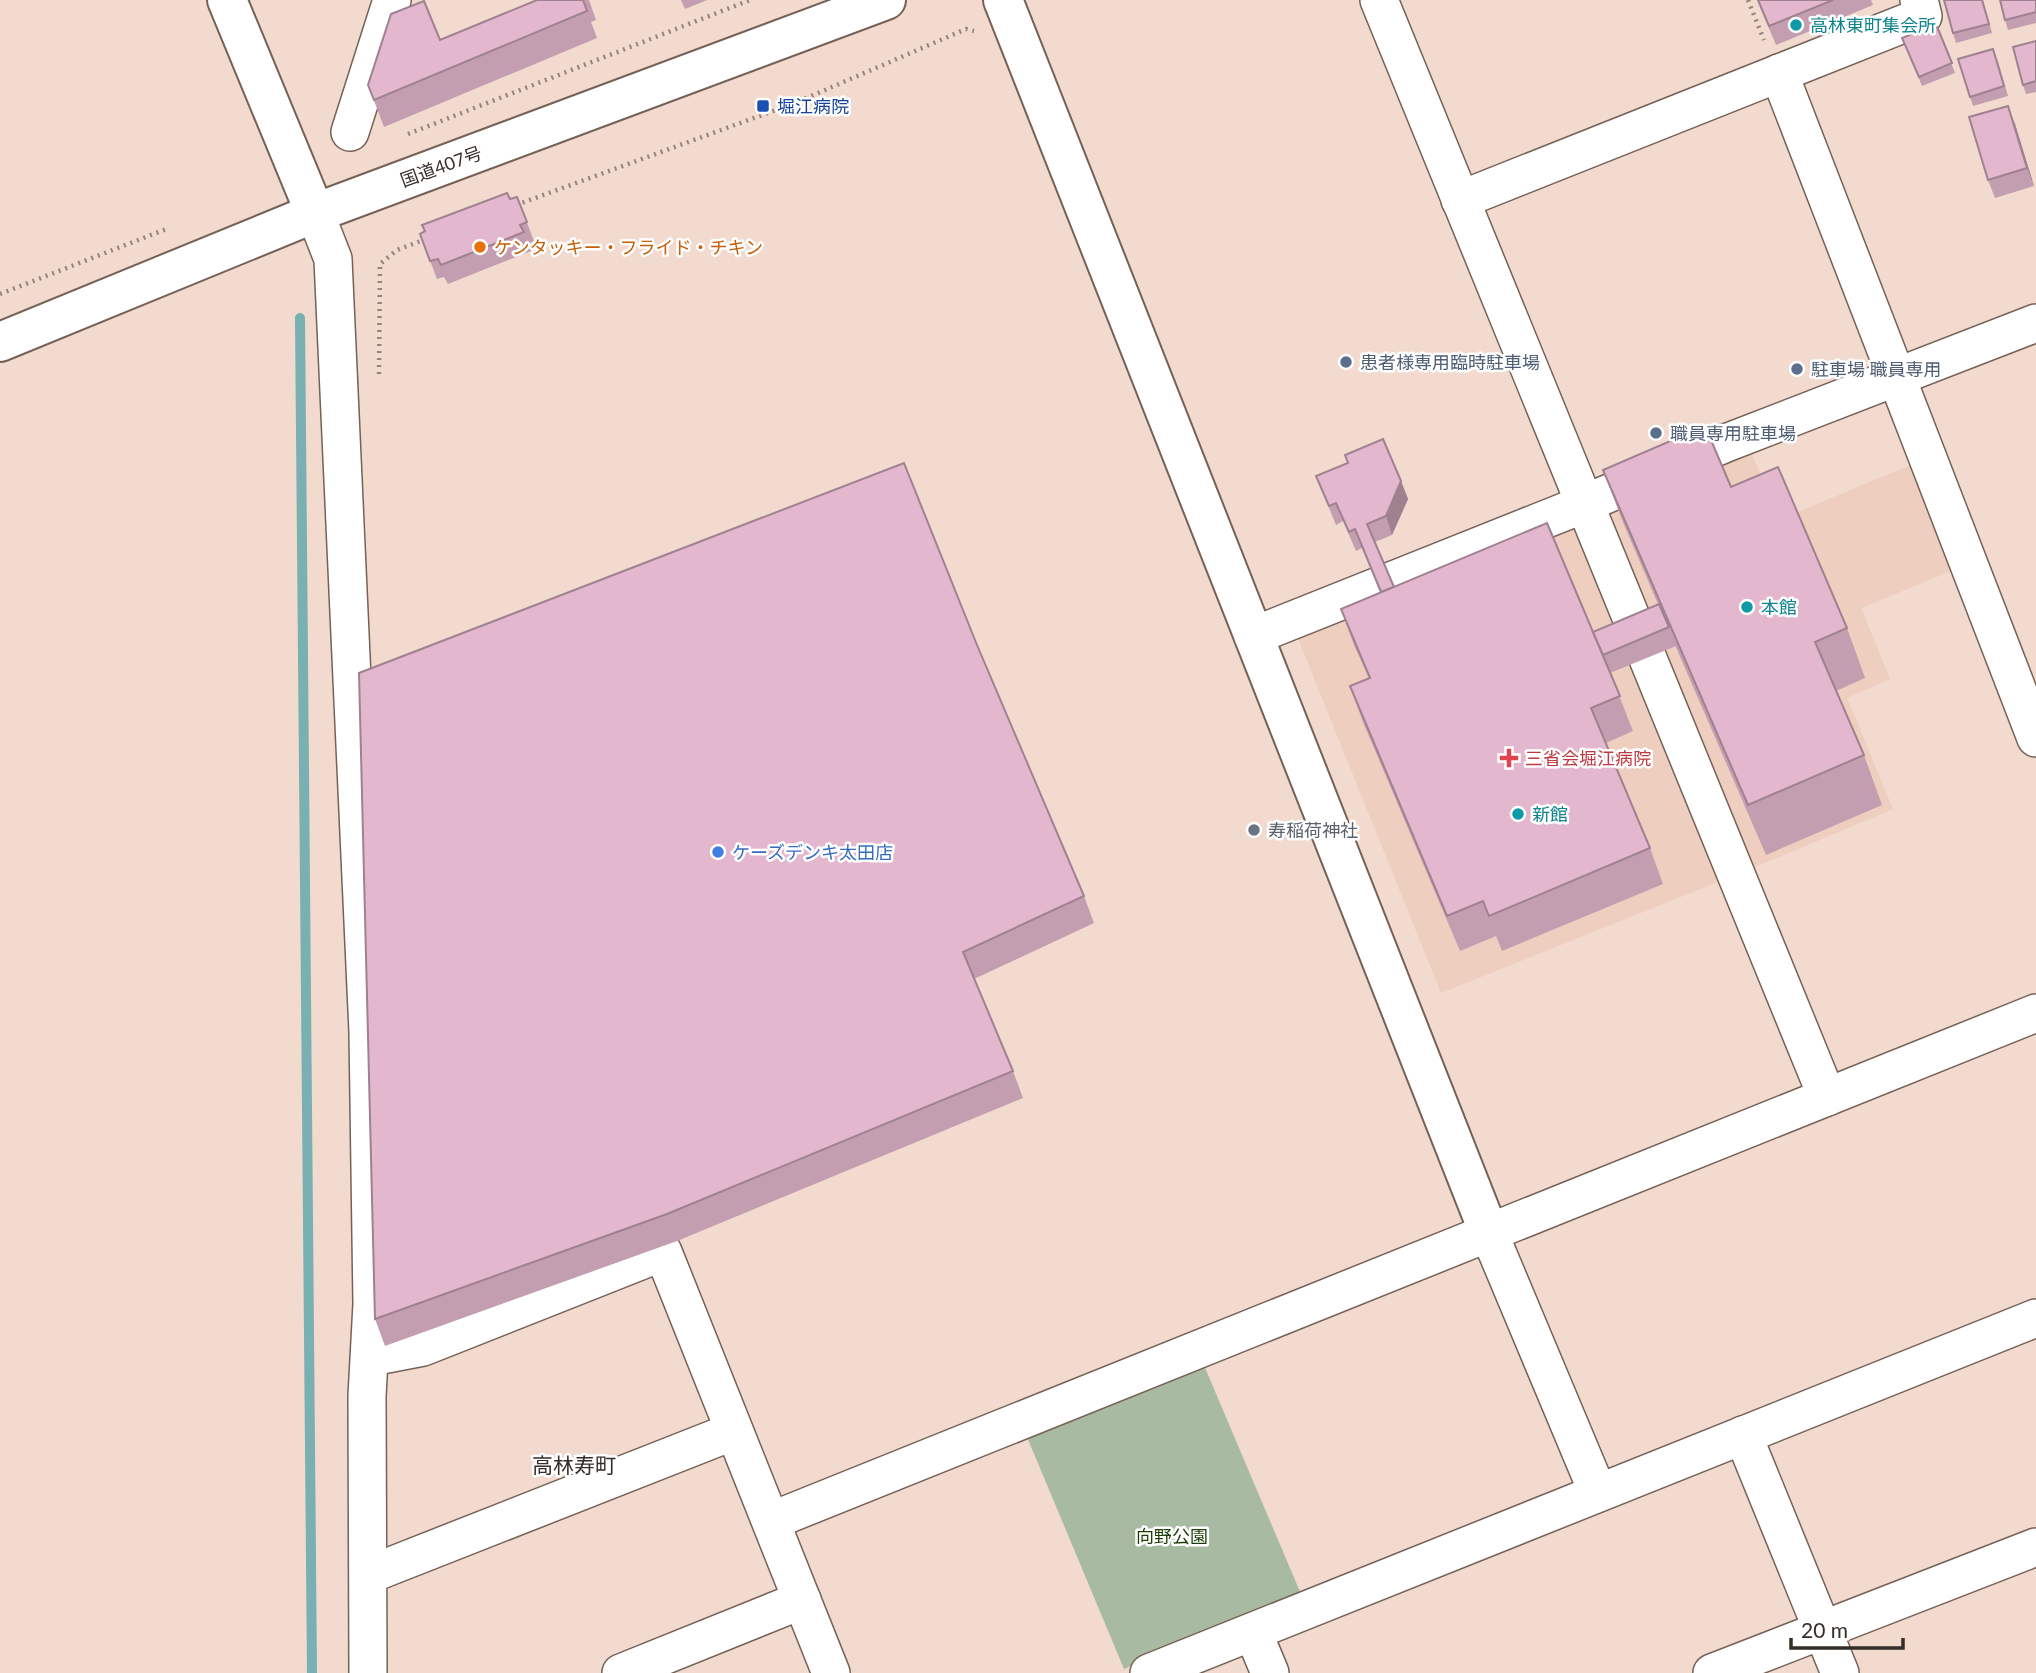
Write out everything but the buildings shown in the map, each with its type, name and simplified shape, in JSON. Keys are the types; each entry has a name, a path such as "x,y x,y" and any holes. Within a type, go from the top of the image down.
{"main road":[{"path":"227,0 315,213"},
{"name":"国道407号","path":"0,342 315,213 886,0"},
{"path":"1003,0 1489,1233"}],"street":[{"path":"350,132 392,0"},
{"path":"1379,0 1827,1097"},
{"path":"1460,200 1923,16 1919,0"},
{"path":"1779,73 2036,738"},
{"path":"315,213 333,260 368,1032 372,1304 367,1396 368,1673"},
{"path":"1253,636 1584,504 1726,443 2036,323"},
{"path":"771,1521 2036,1013"},
{"path":"1489,1233 1598,1493"},
{"path":"371,1357 423,1348 663,1252 831,1673"},
{"path":"1149,1673 2036,1318"},
{"path":"368,1574 734,1431"},
{"path":"1743,1435 1840,1673"},
{"path":"1712,1673 2036,1547"},
{"path":"621,1673 802,1600"},
{"path":"1253,1632 1270,1673"}],"path":[{"path":"510,207 795,103 966,29 976,32"},
{"path":"379,384 380,264 397,250 435,236"}],"shaded area":[{"name":"三省会堀江病院","path":"1748,446 1781,519 1920,461 1961,567 1861,608 1890,679 1847,698 1893,809 1753,868 1603,507"},
{"name":"三省会堀江病院","path":"1572,523 1723,880 1441,993 1297,636"}],"green space":[{"name":"向野公園","path":"1203,1363 1301,1594 1124,1669 1027,1437"}],"waterway":[{"path":"300,318 312,1673"}],"place":[{"name":"高林東町集会所","path":"1796,25"},
{"name":"堀江病院","path":"763,106"},
{"name":"ケンタッキー・フライド・チキン","path":"480,247"},
{"name":"患者様専用臨時駐車場","path":"1346,362"},
{"name":"駐車場 職員専用","path":"1797,369"},
{"name":"職員専用駐車場","path":"1656,433"},
{"name":"本館","path":"1747,607"},
{"name":"三省会堀江病院","path":"1509,758"},
{"name":"新館","path":"1518,814"},
{"name":"寿稲荷神社","path":"1254,830"},
{"name":"ケーズデンキ太田店","path":"718,852"}],"district":[{"name":"高林寿町","path":"574,1464"}]}
